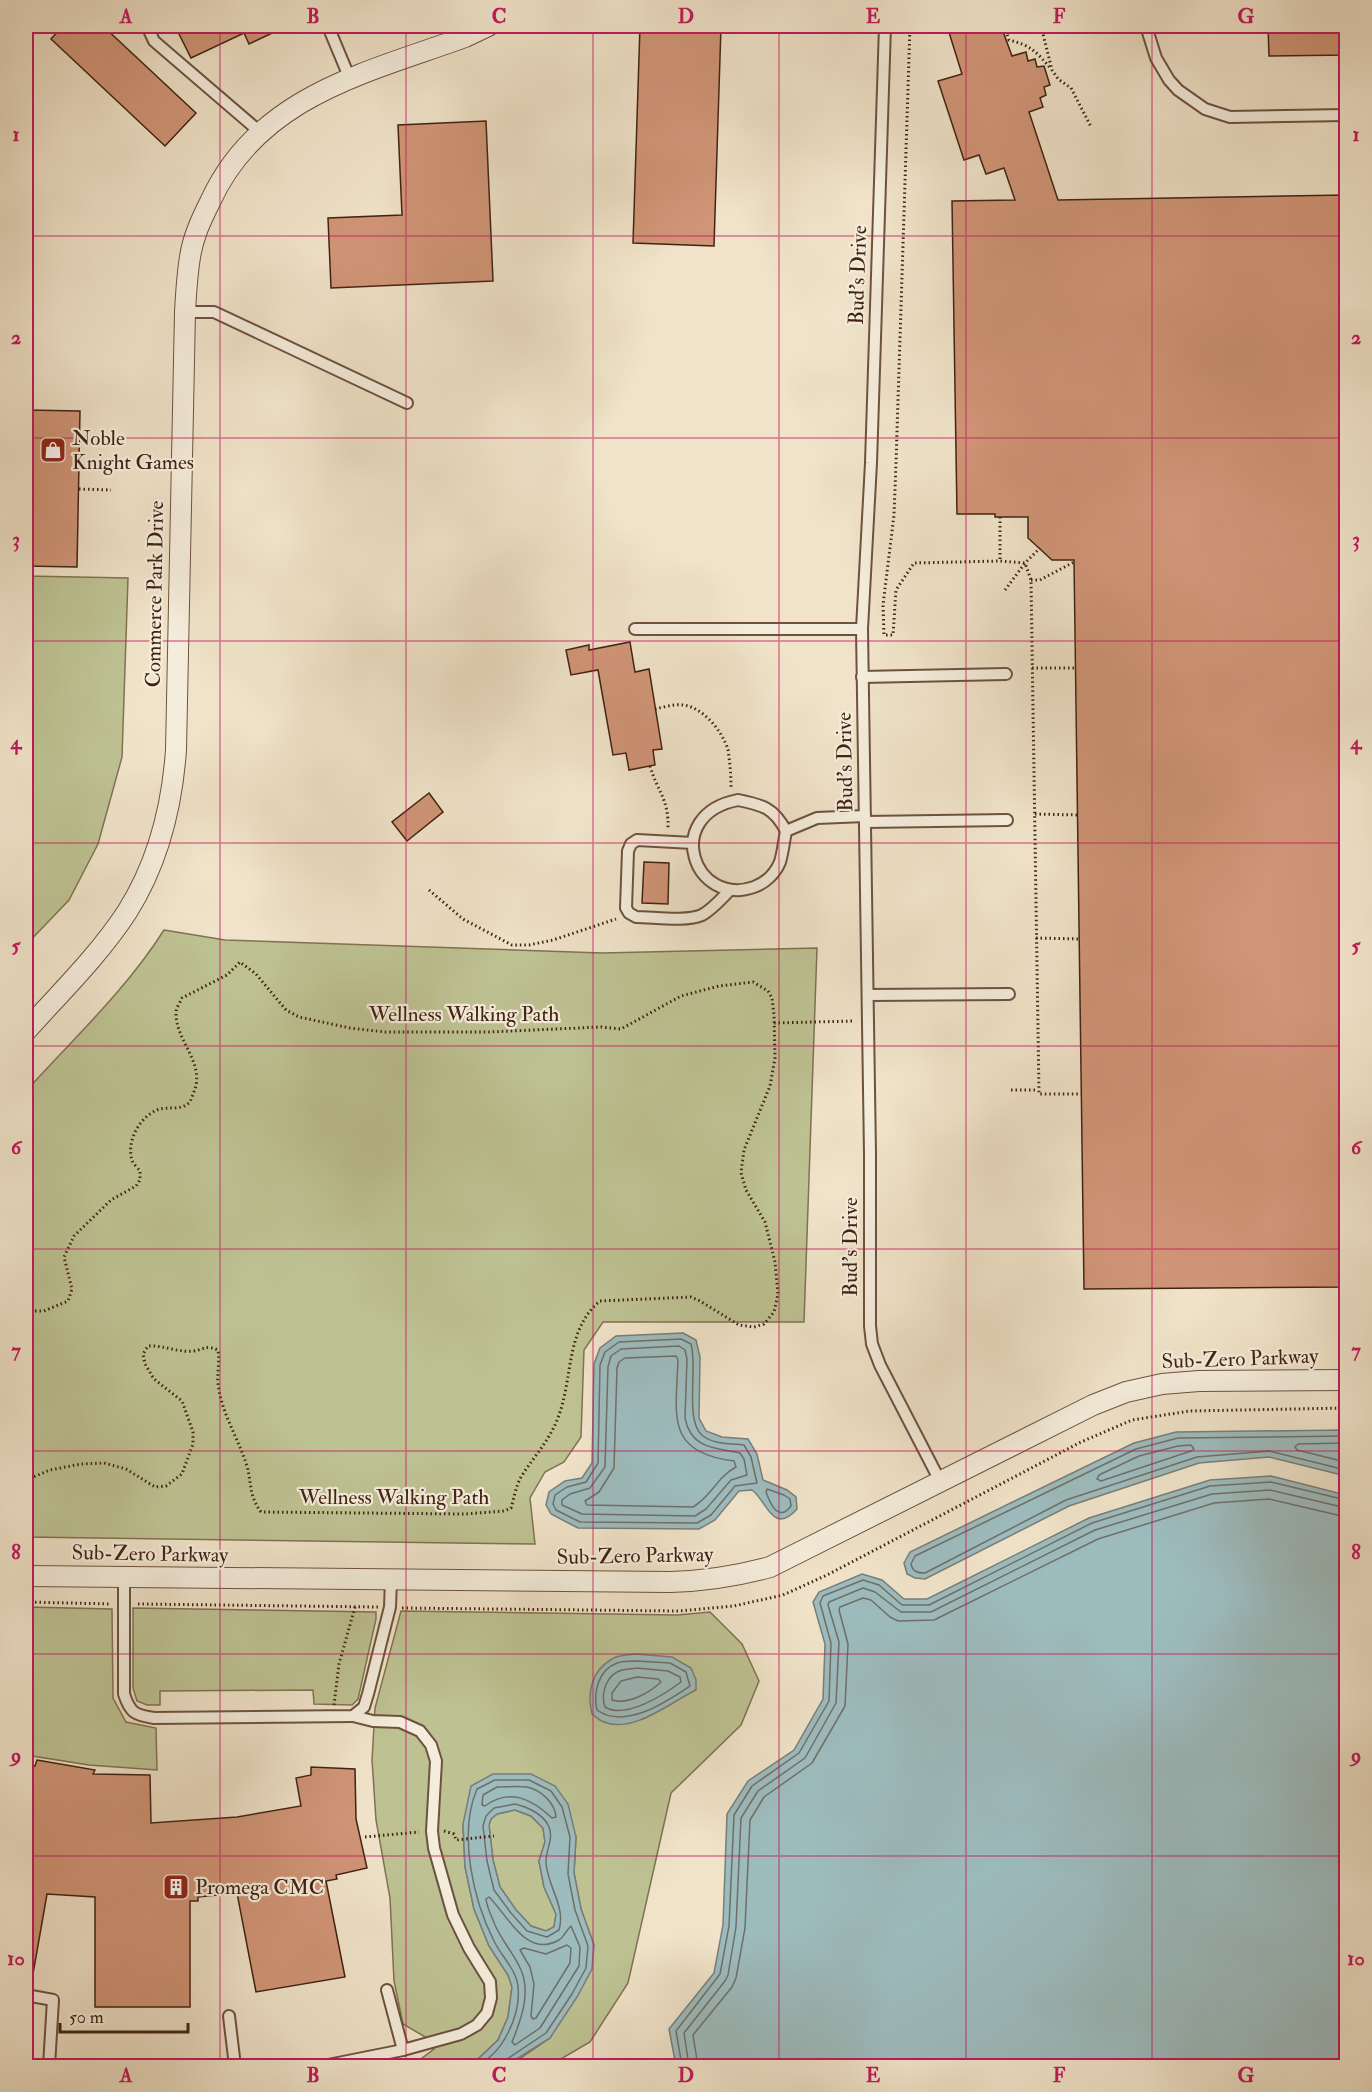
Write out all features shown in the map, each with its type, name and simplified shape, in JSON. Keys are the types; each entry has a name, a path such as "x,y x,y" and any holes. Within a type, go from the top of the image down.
{"street":[{"name":"Commerce Park Drive","path":"26,1032 106,941 127,911 146,877 165,824 173,787 176,750 185,312 190,257 197,229 215,190 233,162 260,132 296,104 350,79 465,37 488,26"},
{"name":"Sub-Zero Parkway","path":"26,1576 670,1582 738,1576 770,1567 802,1552 1093,1405 1125,1392 1161,1384 1199,1380 1347,1380"}],"lane":[{"path":"147,26 154,41 260,132"},
{"name":"Bud's Drive","path":"885,26 871,463 862,629 870,1326 872,1344 880,1365 940,1481"},
{"path":"1146,26 1156,58 1169,81 1205,109 1230,117 1347,115"},
{"path":"330,31 350,79"},
{"path":"185,312 214,312 407,403"},
{"path":"635,629 862,629"},
{"path":"862,677 1006,674"},
{"path":"738,800 765,807 778,816 786,831 779,864 771,876 759,885 746,890 730,890 716,885 704,876 696,864 693,843 700,821 710,810 730,802 738,800"},
{"path":"786,831 817,818 1007,820"},
{"path":"693,843 637,840 631,844 628,851 626,908 629,913 636,916 686,918 699,916 709,910 730,890"},
{"path":"868,995 1009,994"},
{"path":"124,1578 124,1694 129,1708 139,1716 153,1718 353,1716 400,1722 420,1731 431,1745 436,1761 432,1831 442,1881 453,1915 469,1948 490,1982 491,1998 487,2013 477,2025 461,2034 323,2067"},
{"path":"353,1716 364,1707 366,1701 390,1607 391,1580"},
{"path":"387,1990 403,2049"},
{"path":"26,1995 53,2000 49,2067"},
{"path":"229,2016 235,2067"}],"path":[{"path":"910,26 894,515 883,605 884,635 893,635 896,590 914,563 1000,561 1024,563"},
{"path":"1017,26 1007,34 1009,40 1033,49 1058,79 1071,88 1091,127"},
{"path":"1041,26 1052,70"},
{"path":"79,489 111,490"},
{"path":"1000,517 1000,561"},
{"path":"1005,590 1024,563 1040,548"},
{"path":"1031,580 1040,580 1074,562"},
{"path":"1024,563 1031,580 1038,1094 1082,1094"},
{"path":"1032,668 1076,668"},
{"path":"655,709 685,705 705,716 718,730 727,748 731,771 730,802"},
{"path":"650,766 668,812 667,841"},
{"path":"1035,814 1078,815"},
{"path":"429,890 463,919 512,945 529,945 553,940 610,919 636,916"},
{"path":"1036,938 1080,939"},
{"name":"Wellness Walking Path","path":"26,1311 44,1311 68,1300 72,1289 64,1257 74,1236 111,1200 136,1186 140,1180 140,1171 132,1162 132,1137 139,1126 156,1110 178,1108 189,1103 195,1091 197,1077 194,1059 180,1033 176,1015 182,998 227,975 240,962 256,974 286,1010 299,1017 350,1028 385,1032 489,1032 601,1027 621,1029 681,996 719,986 753,982 768,991 772,998 775,1058 770,1086 744,1150 741,1173 746,1191 765,1222 775,1262 778,1294 774,1312 764,1323 754,1327 739,1325 700,1300 691,1297 600,1301 591,1308 581,1323 574,1343 560,1414 548,1441 520,1479 511,1508 504,1511 465,1514 261,1512 249,1485 246,1464 229,1426 218,1382 220,1360 218,1350 208,1347 196,1351 184,1351 157,1346 148,1347 143,1354 145,1364 154,1379 182,1401 193,1432 193,1444 182,1474 166,1486 155,1486 126,1469 104,1463 81,1464 50,1470 26,1480"},
{"path":"774,1023 868,1020"},
{"path":"1011,1090 1038,1090"},
{"path":"26,1602 679,1611 734,1606 783,1595 827,1575 1081,1442 1132,1420 1190,1411 1347,1408"},
{"path":"334,1716 335,1686 339,1664 355,1607"},
{"path":"365,1837 432,1831 454,1834 456,1840 494,1836"}],"green space":[{"path":"26,576 128,578 122,757 98,844 69,900 26,945"},
{"path":"164,930 225,940 602,953 817,948 804,1322 603,1322 584,1350 581,1437 564,1462 545,1472 530,1498 535,1544 26,1537 26,1091 99,1013 133,973"},
{"path":"26,1607 112,1609 113,1698 126,1722 156,1728 157,1770 89,1765 26,1755"},
{"path":"133,1608 376,1612 376,1619 358,1699 352,1705 314,1704 313,1690 160,1691 160,1705 147,1705 137,1701 133,1688"},
{"path":"401,1611 677,1615 710,1612 742,1644 759,1681 741,1725 671,1793 628,1983 590,2042 549,2066 505,2066 550,2038 594,1945 581,1909 574,1873 576,1837 555,1786 463,1824 465,1867 474,1909 489,1946 508,1975 512,1987 508,2017 498,2040 478,2059 459,2066 420,2066 421,2059 434,2049 427,2038 403,2024 394,1981 390,1898 376,1820 372,1760 375,1708"},
{"path":"515,1810 531,1816 543,1828 545,1842 539,1861 544,1887 556,1914 554,1927 546,1931 531,1926 516,1910 500,1887 493,1860 489,1825 491,1819 497,1814"}],"water":[{"path":"683,1333 696,1340 700,1357 699,1418 706,1431 722,1437 748,1439 757,1454 763,1480 787,1490 796,1497 797,1509 782,1519 776,1518 752,1490 739,1491 715,1520 699,1529 578,1528 551,1514 546,1505 549,1492 565,1481 582,1478 592,1463 594,1364 600,1348 616,1336"},
{"path":"1346,1430 1346,1476 1269,1457 1199,1463 1069,1506 925,1579 907,1574 904,1563 910,1552 1134,1443 1176,1432"},
{"path":"1271,1476 1346,1495 1346,2066 676,2066 669,2029 714,1973 723,1925 727,1814 748,1781 794,1750 823,1699 825,1644 813,1602 819,1592 862,1574 882,1580 904,1599 927,1599 1089,1518 1210,1480"},
{"path":"636,1654 672,1657 691,1668 696,1680 696,1690 652,1715 627,1724 615,1725 601,1721 592,1714 590,1698 595,1676 612,1659"},
{"path":"493,1774 531,1774 555,1786 568,1804 576,1837 574,1873 581,1909 594,1945 592,1969 550,2038 505,2066 459,2066 478,2059 498,2040 508,2017 512,1987 508,1975 489,1946 474,1909 465,1867 463,1824 471,1786","holes":["515,1810 531,1816 543,1828 545,1842 539,1861 544,1887 556,1914 554,1927 546,1931 531,1926 516,1910 500,1887 493,1860 489,1825 491,1819 497,1814"]}],"building":[{"path":"63,26 103,26 196,113 165,146 51,39"},
{"path":"175,26 287,26 249,44 244,33 191,58"},
{"path":"640,26 721,26 714,246 633,243"},
{"path":"947,26 1001,26 1012,56 1026,52 1028,61 1035,59 1037,67 1044,66 1050,85 1044,87 1046,95 1040,98 1043,107 1029,112 1058,200 1347,195 1347,1287 1084,1289 1074,560 1052,560 1028,538 1028,517 957,514 952,201 1015,200 1004,168 986,174 979,155 964,160 938,81 962,74"},
{"path":"1268,26 1347,26 1347,55 1269,56"},
{"path":"486,121 493,281 331,288 328,218 402,215 398,125"},
{"name":"Noble Knight Games","path":"26,410 80,411 77,567 26,566"},
{"path":"630,642 635,672 649,669 662,749 653,750 655,765 629,770 626,753 613,755 598,670 571,675 566,650 589,645 589,650"},
{"path":"429,793 443,812 407,841 392,822"},
{"path":"644,862 669,863 668,904 642,903"},
{"name":"Promega CMC","path":"37,1760 95,1770 93,1774 150,1775 151,1823 237,1817 301,1806 296,1778 311,1775 311,1767 355,1769 356,1819 367,1868 336,1875 337,1879 326,1881 345,1977 256,1992 237,1893 198,1897 198,1901 190,1901 190,2007 95,2007 95,1897 47,1894 33,1974 26,1974 26,1783 29,1766 35,1766"}],"place":[{"name":"Noble Knight Games","path":"53,450"},
{"name":"Promega CMC","path":"176,1887"}]}
